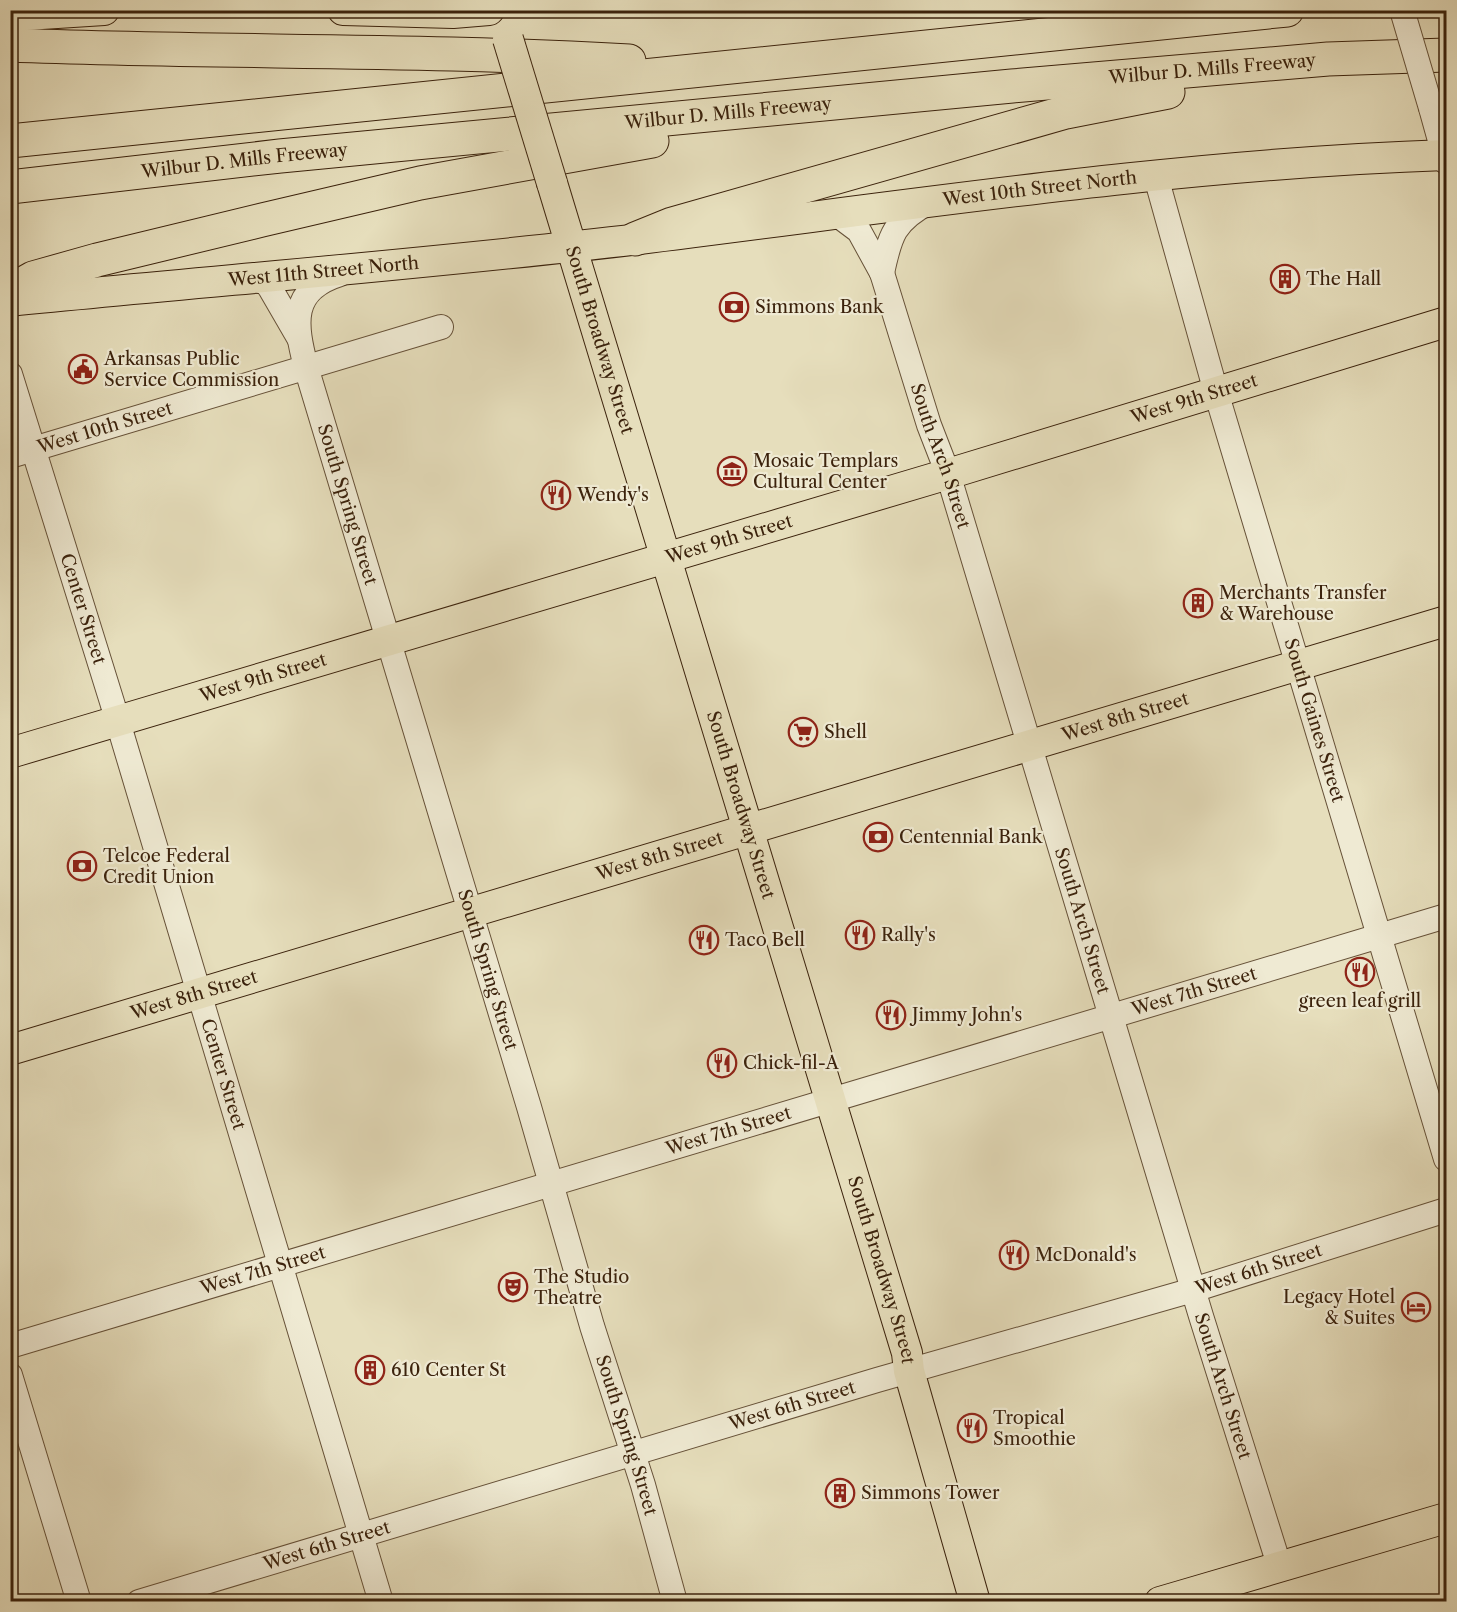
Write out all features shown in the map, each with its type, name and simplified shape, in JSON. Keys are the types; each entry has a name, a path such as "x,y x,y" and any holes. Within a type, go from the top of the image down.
{"highway":[{"path":"10,141 1287,10"},
{"path":"10,45 172,51 555,57 723,67"},
{"name":"Wilbur D. Mills Freeway","path":"10,187 280,156 896,97 1328,59 1446,55"},
{"path":"635,239 672,224 1066,112 1328,59"},
{"path":"10,291 33,278 97,260 420,183 896,97"}],"main road":[{"path":"10,16 104,10"},
{"path":"343,10 489,10"},
{"name":"South Broadway Street","path":"500,10 907,1353 909,1371 975,1602"},
{"name":"West 10th Street North","path":"635,239 930,201 1299,162 1446,157"},
{"name":"West 11th Street North","path":"10,301 635,239"},
{"name":"West 9th Street","path":"10,753 948,474 1446,322"},
{"name":"West 8th Street","path":"10,1050 1446,621"},
{"path":"1160,1602 1446,1518"}],"street":[{"path":"1402,10 1446,157"},
{"name":"South Gaines Street","path":"1156,177 1216,392 1446,1159"},
{"name":"South Arch Street","path":"882,273 888,243 894,229 909,213 930,201"},
{"name":"South Arch Street","path":"835,213 859,231 882,273 929,425 948,474 1110,1017 1280,1568"},
{"name":"South Spring Street","path":"368,266 324,279 312,288 300,304 299,338 675,1602"},
{"name":"South Spring Street","path":"249,278 266,283 299,338"},
{"name":"West 10th Street","path":"10,456 441,327"},
{"name":"Center Street","path":"10,374 117,721 381,1602"},
{"name":"West 7th Street","path":"10,1346 1446,916"},
{"name":"West 6th Street","path":"139,1602 909,1371 1193,1290 1446,1210"},
{"path":"10,1375 79,1602"}],"place":[{"name":"The Hall","path":"1285,279"},
{"name":"Simmons Bank","path":"734,307"},
{"name":"Arkansas Public Service Commission","path":"83,369"},
{"name":"Mosaic Templars Cultural Center","path":"732,471"},
{"name":"Wendy's","path":"556,495"},
{"name":"Merchants Transfer & Warehouse","path":"1198,603"},
{"name":"Shell","path":"803,732"},
{"name":"Centennial Bank","path":"878,837"},
{"name":"Telcoe Federal Credit Union","path":"82,866"},
{"name":"Rally's","path":"860,935"},
{"name":"Taco Bell","path":"704,940"},
{"name":"green leaf grill","path":"1360,972"},
{"name":"Jimmy John's","path":"891,1015"},
{"name":"Chick-fil-A","path":"722,1063"},
{"name":"McDonald's","path":"1014,1255"},
{"name":"The Studio Theatre","path":"513,1287"},
{"name":"Legacy Hotel & Suites","path":"1416,1307"},
{"name":"610 Center St","path":"370,1370"},
{"name":"Tropical Smoothie","path":"972,1428"},
{"name":"Simmons Tower","path":"840,1493"}]}
